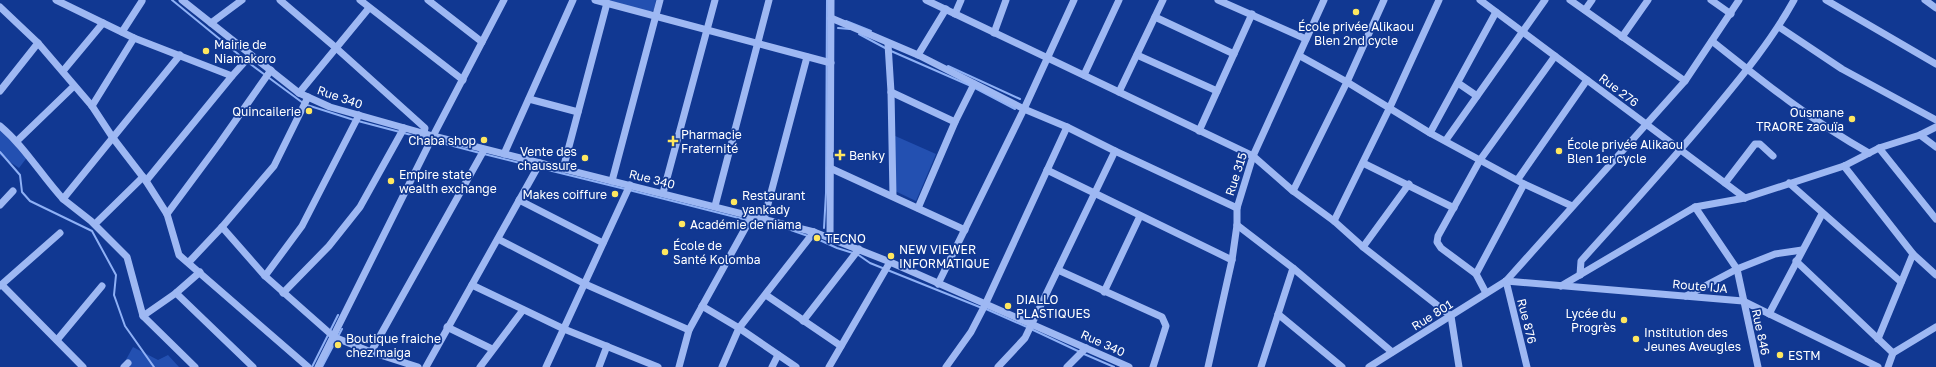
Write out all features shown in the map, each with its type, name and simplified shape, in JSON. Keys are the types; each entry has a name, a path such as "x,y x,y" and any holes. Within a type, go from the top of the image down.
{"street":[{"path":"56,0 66,2 103,23 134,38 232,76"},
{"name":"Rue 340","path":"182,0 299,93 308,97 359,115 424,134 814,232 890,262 985,305 1130,367"},
{"path":"211,23 242,0"},
{"path":"280,0 425,128 424,134"},
{"path":"360,0 462,80"},
{"path":"428,0 482,42"},
{"path":"436,6 441,0"},
{"path":"318,367 433,136 504,0"},
{"path":"504,154 573,0"},
{"path":"596,0 831,63"},
{"path":"612,181 660,0"},
{"path":"663,194 715,0"},
{"path":"715,206 769,0"},
{"path":"830,238 831,0"},
{"path":"926,0 1253,156 1293,191 1334,221 1363,247 1451,316 1459,367"},
{"path":"955,14 961,0"},
{"path":"994,33 1006,0"},
{"path":"938,284 1024,109 1074,0"},
{"path":"1084,75 1119,0"},
{"path":"1119,92 1163,0"},
{"path":"1218,0 1306,39"},
{"name":"Rue 315","path":"1208,367 1232,260 1238,225 1237,208 1253,156 1300,56 1324,0"},
{"path":"1293,191 1347,82 1384,0"},
{"path":"1334,221 1390,108 1439,0"},
{"path":"1446,140 1545,0"},
{"path":"1570,0 1684,80"},
{"path":"1585,10 1592,0"},
{"path":"1622,36 1648,0"},
{"path":"1711,0 1731,14"},
{"name":"Rue 801","path":"1369,367 1506,281 1684,80 1731,14 1739,0"},
{"path":"1580,275 1581,261 1681,150 1748,70 1779,27 1794,0"},
{"path":"1826,0 1936,64"},
{"path":"1924,0 1936,8"},
{"path":"122,32 142,1"},
{"name":"Rue 276","path":"1483,1 1522,32 1745,198"},
{"path":"563,169 607,3"},
{"path":"0,7 38,43 63,71 92,106 113,138 145,179 167,214 179,254 308,367"},
{"path":"299,93 335,47 369,8"},
{"path":"918,55 946,10"},
{"path":"1430,133 1496,12"},
{"path":"1199,131 1252,14"},
{"path":"1155,17 1234,54"},
{"path":"831,18 888,44 918,55 1024,109 1068,127 1115,151 1237,208"},
{"path":"63,71 103,23"},
{"path":"1779,27 1842,69 1936,120"},
{"path":"92,106 134,38"},
{"path":"1712,41 1748,70 1825,127 1869,153"},
{"path":"0,91 38,43"},
{"path":"888,44 891,92 893,196"},
{"path":"63,199 180,55"},
{"path":"95,224 145,179 251,55"},
{"path":"1137,55 1217,91"},
{"path":"1300,56 1347,82 1430,133 1446,140 1521,182 1572,206"},
{"path":"1486,294 1476,274 1441,248 1437,242 1438,236 1480,160 1555,56"},
{"path":"764,219 807,57"},
{"path":"167,214 220,144 271,70"},
{"path":"1476,274 1521,182 1587,80"},
{"path":"1458,83 1477,96"},
{"path":"918,208 955,122 974,84"},
{"path":"17,141 74,86"},
{"path":"891,92 955,122"},
{"path":"189,262 222,227 274,166 308,97"},
{"path":"529,98 578,112"},
{"path":"264,276 302,226 359,115"},
{"path":"0,126 17,141 46,180 63,199 95,224 127,257 143,316 195,367"},
{"path":"1561,286 1695,207 1745,198 1844,166 1879,148 1920,135 1936,126"},
{"path":"946,367 971,332 985,305 1068,127"},
{"path":"283,293 329,246 360,207 404,128"},
{"path":"1920,135 1936,147"},
{"path":"1725,183 1755,144 1760,144 1774,156"},
{"path":"1879,148 1936,219"},
{"path":"371,352 484,150"},
{"path":"998,367 1025,338 1115,151"},
{"path":"426,367 540,163"},
{"path":"1363,163 1409,184 1454,208"},
{"path":"1844,166 1913,254 1936,275"},
{"path":"830,168 965,230"},
{"path":"1047,170 1232,260"},
{"path":"1789,183 1822,214 1901,282"},
{"path":"1363,247 1409,184"},
{"path":"546,367 630,185"},
{"path":"0,205 12,191"},
{"path":"519,200 603,243"},
{"path":"1695,207 1737,269"},
{"path":"1769,314 1822,214"},
{"path":"679,367 689,330 752,216"},
{"path":"1104,292 1140,216"},
{"path":"1238,225 1293,268 1392,352"},
{"path":"222,227 264,276 334,337 371,352 418,367"},
{"path":"722,367 739,328 814,232"},
{"path":"60,234 1,285 83,367"},
{"path":"498,239 585,284 689,330"},
{"path":"803,321 859,249"},
{"path":"1685,296 1737,269 1775,254 1802,250"},
{"path":"1878,338 1913,254"},
{"path":"1796,261 1893,353"},
{"path":"828,367 890,262"},
{"path":"1261,367 1293,268"},
{"name":"Rue 846","path":"1737,269 1758,367"},
{"path":"1058,270 1162,317 1166,326 1153,367"},
{"path":"143,316 176,293 200,272"},
{"name":"Route IJA","path":"1506,281 1743,301 1878,367"},
{"name":"Rue 876","path":"1506,281 1527,367"},
{"path":"472,285 564,329 658,367"},
{"path":"57,340 102,286"},
{"path":"176,293 253,367"},
{"path":"766,295 841,346"},
{"path":"702,306 739,328 796,367"},
{"path":"480,367 492,349 523,310"},
{"path":"1278,314 1342,367"},
{"path":"447,327 492,349"},
{"path":"1888,367 1893,353 1936,327"},
{"path":"599,367 607,346"},
{"path":"1066,367 1086,348"},
{"path":"772,367 778,355"}],"shaded area":[{"path":"604,0 656,0 654,10 650,12"},
{"path":"0,128 28,156 19,168 0,155"},
{"path":"893,135 936,154 916,201 895,191"},
{"path":"133,347 158,360 168,355 179,367 125,367 123,365"}],"waterway":[{"path":"172,0 249,63 303,103"},
{"path":"824,228 826,193 827,0"},
{"path":"846,21 871,31"},
{"path":"838,28 850,29"},
{"path":"859,34 887,49"},
{"path":"891,51 971,86"},
{"path":"948,66 1020,99"},
{"path":"975,88 1015,109"},
{"path":"307,105 354,120"},
{"path":"358,121 480,153"},
{"path":"0,152 20,175 22,192 30,201 92,231 116,275 114,295 125,326 154,367"},
{"path":"484,154 536,167"},
{"path":"540,168 625,189"},
{"path":"629,190 747,220"},
{"path":"751,221 763,223"},
{"path":"788,229 808,236"},
{"path":"813,237 837,248 853,253"},
{"path":"857,254 870,263 982,308"},
{"path":"986,309 1027,327"},
{"path":"312,367 338,315"},
{"path":"322,367 342,329"},
{"path":"1031,329 1080,352"},
{"path":"1084,354 1114,367"}],"place":[{"name":"École privée Alikaou Blen 2nd cycle","path":"1356,12"},
{"name":"Mairie de Niamakoro","path":"206,51"},
{"name":"Quincailerie","path":"309,111"},
{"name":"Ousmane TRAORE zaouïa","path":"1852,119"},
{"name":"Chaba shop","path":"484,140"},
{"name":"Pharmacie Fraternité","path":"673,141"},
{"name":"École privée Alikaou Blen 1er cycle","path":"1559,151"},
{"name":"Benky","path":"840,155"},
{"name":"Vente des chaussure","path":"585,158"},
{"name":"Empire state wealth exchange","path":"391,181"},
{"name":"Makes coiffure","path":"615,194"},
{"name":"Restaurant yankady","path":"734,202"},
{"name":"Académie de niama","path":"682,224"},
{"name":"TECNO","path":"817,238"},
{"name":"École de Santé Kolomba","path":"665,252"},
{"name":"NEW VIEWER INFORMATIQUE","path":"891,256"},
{"name":"DIALLO PLASTIQUES","path":"1008,306"},
{"name":"Lycée du Progrès","path":"1624,320"},
{"name":"Institution des Jeunes Aveugles","path":"1636,339"},
{"name":"Boutique fraiche chez maiga","path":"338,345"},
{"name":"ESTM","path":"1780,355"}]}
